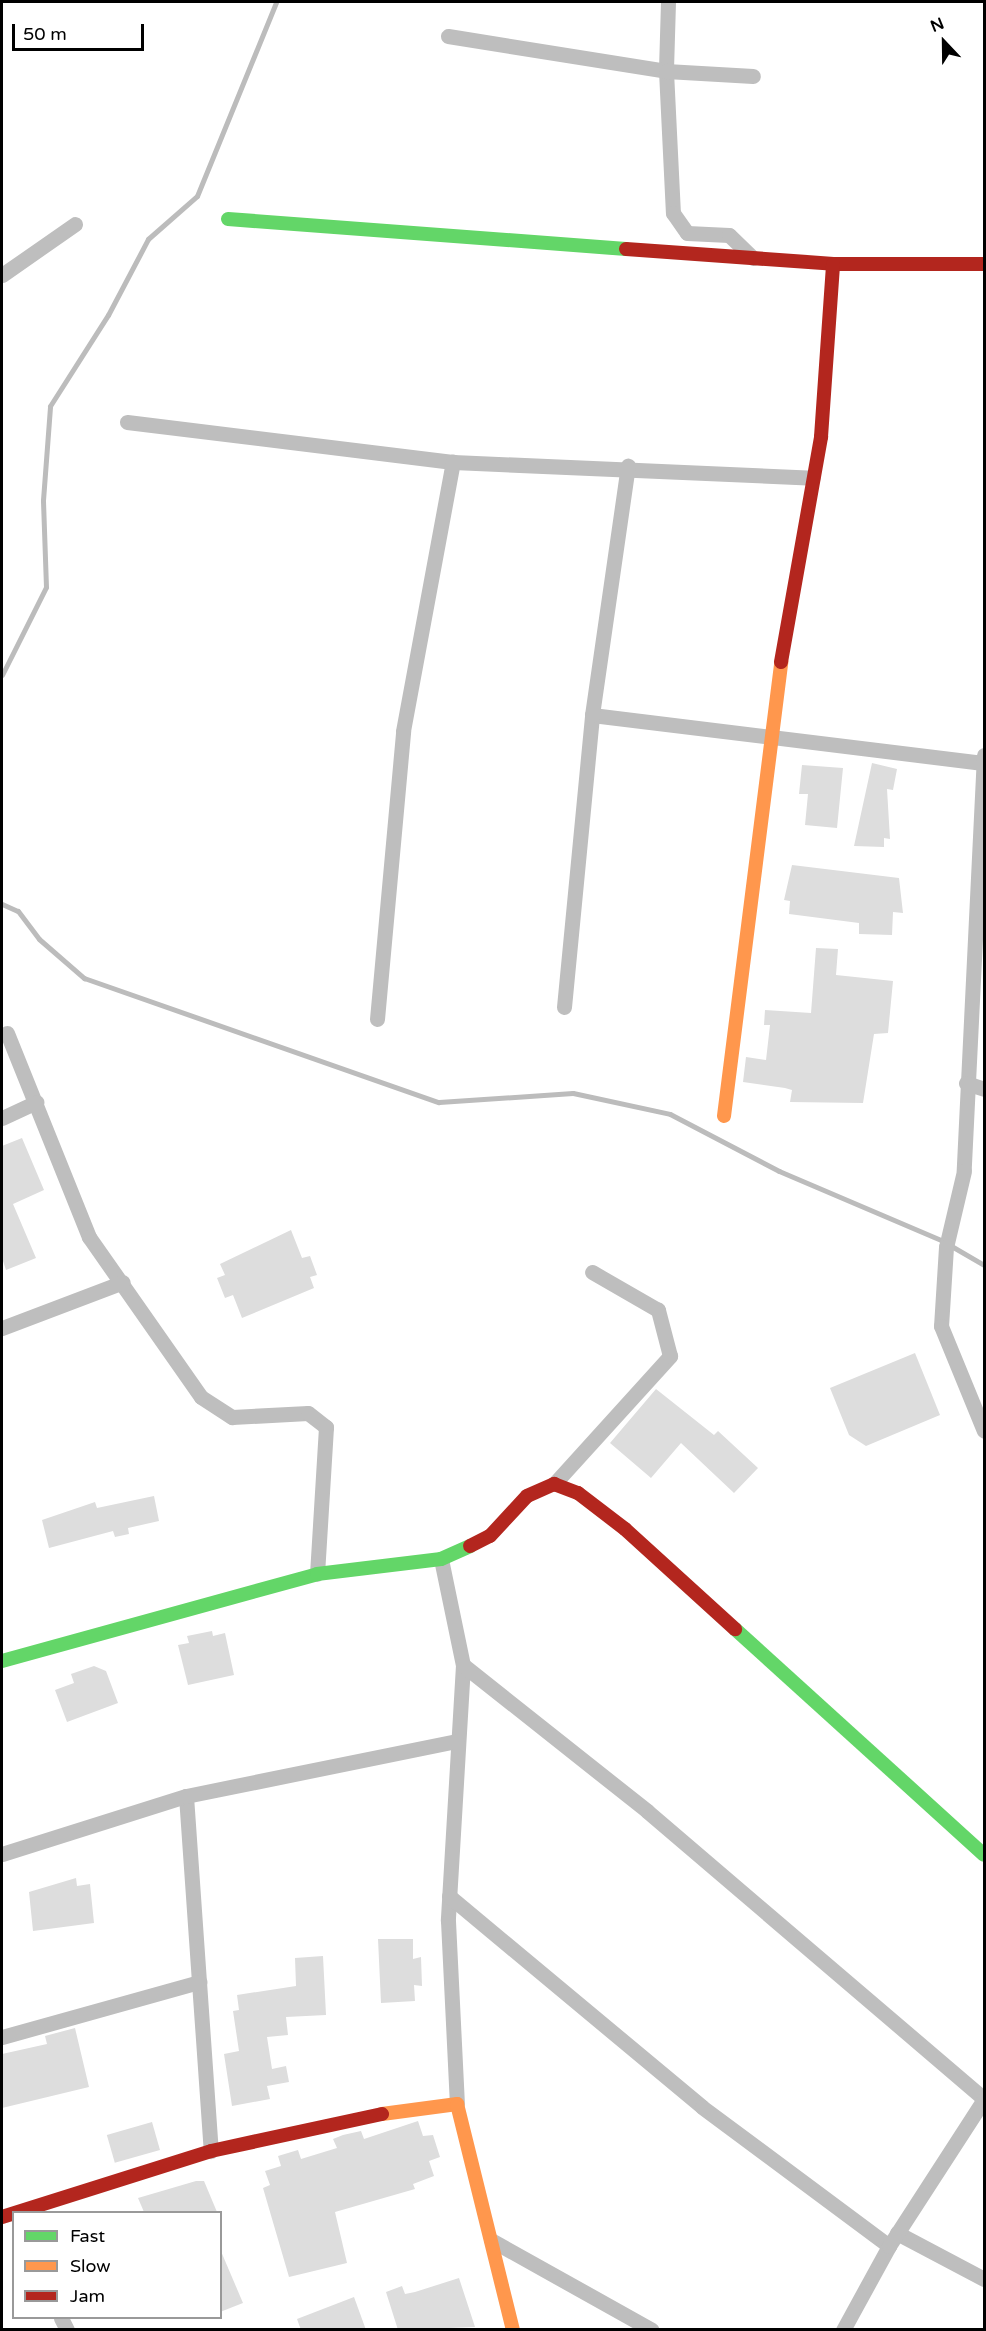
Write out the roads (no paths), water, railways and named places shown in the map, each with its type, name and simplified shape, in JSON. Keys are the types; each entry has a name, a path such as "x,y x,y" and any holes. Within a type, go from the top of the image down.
{"street":[{"path":"668,2 666,71 678,225 699,237 729,235 753,258"},
{"path":"448,36 666,71 753,76"},
{"path":"228,219 833,264 984,264"},
{"path":"2,275 75,224"},
{"path":"724,1116 767,737 821,437 833,264"},
{"path":"127,422 453,462 628,466 813,478"},
{"path":"377,1019 403,731 453,462"},
{"path":"564,1007 592,715 628,466"},
{"path":"592,715 767,737 984,759 966,1083 964,1171 948,1242 941,1326 984,1431"},
{"path":"7,1033 37,1102 86,1230 213,1409 232,1417 308,1413 326,1427 317,1574"},
{"path":"966,1083 984,1089"},
{"path":"2,1118 37,1102"},
{"path":"2,1661 317,1574 441,1559 490,1536 527,1496 555,1484 670,1356 658,1311 592,1272"},
{"path":"2,1328 123,1282"},
{"path":"555,1484 578,1493 625,1529 984,1856"},
{"path":"441,1559 463,1665 456,1741 449,1896 457,2104 513,2330"},
{"path":"463,1665 647,1811 984,2099 893,2239 843,2330"},
{"path":"2,1854 186,1796 456,1741"},
{"path":"186,1796 211,2151"},
{"path":"449,1896 702,2107 893,2239 984,2279"},
{"path":"2,2037 199,1982"},
{"path":"17,2211 211,2151 400,2110 457,2104"},
{"path":"491,2240 652,2330"}],"waterway":[{"path":"2,675 46,587 43,500 50,406 108,315 148,239 197,196 276,2"},
{"path":"2,904 18,911 39,939 84,978 439,1102 573,1093 670,1114 779,1171 941,1240 984,1265"}]}
